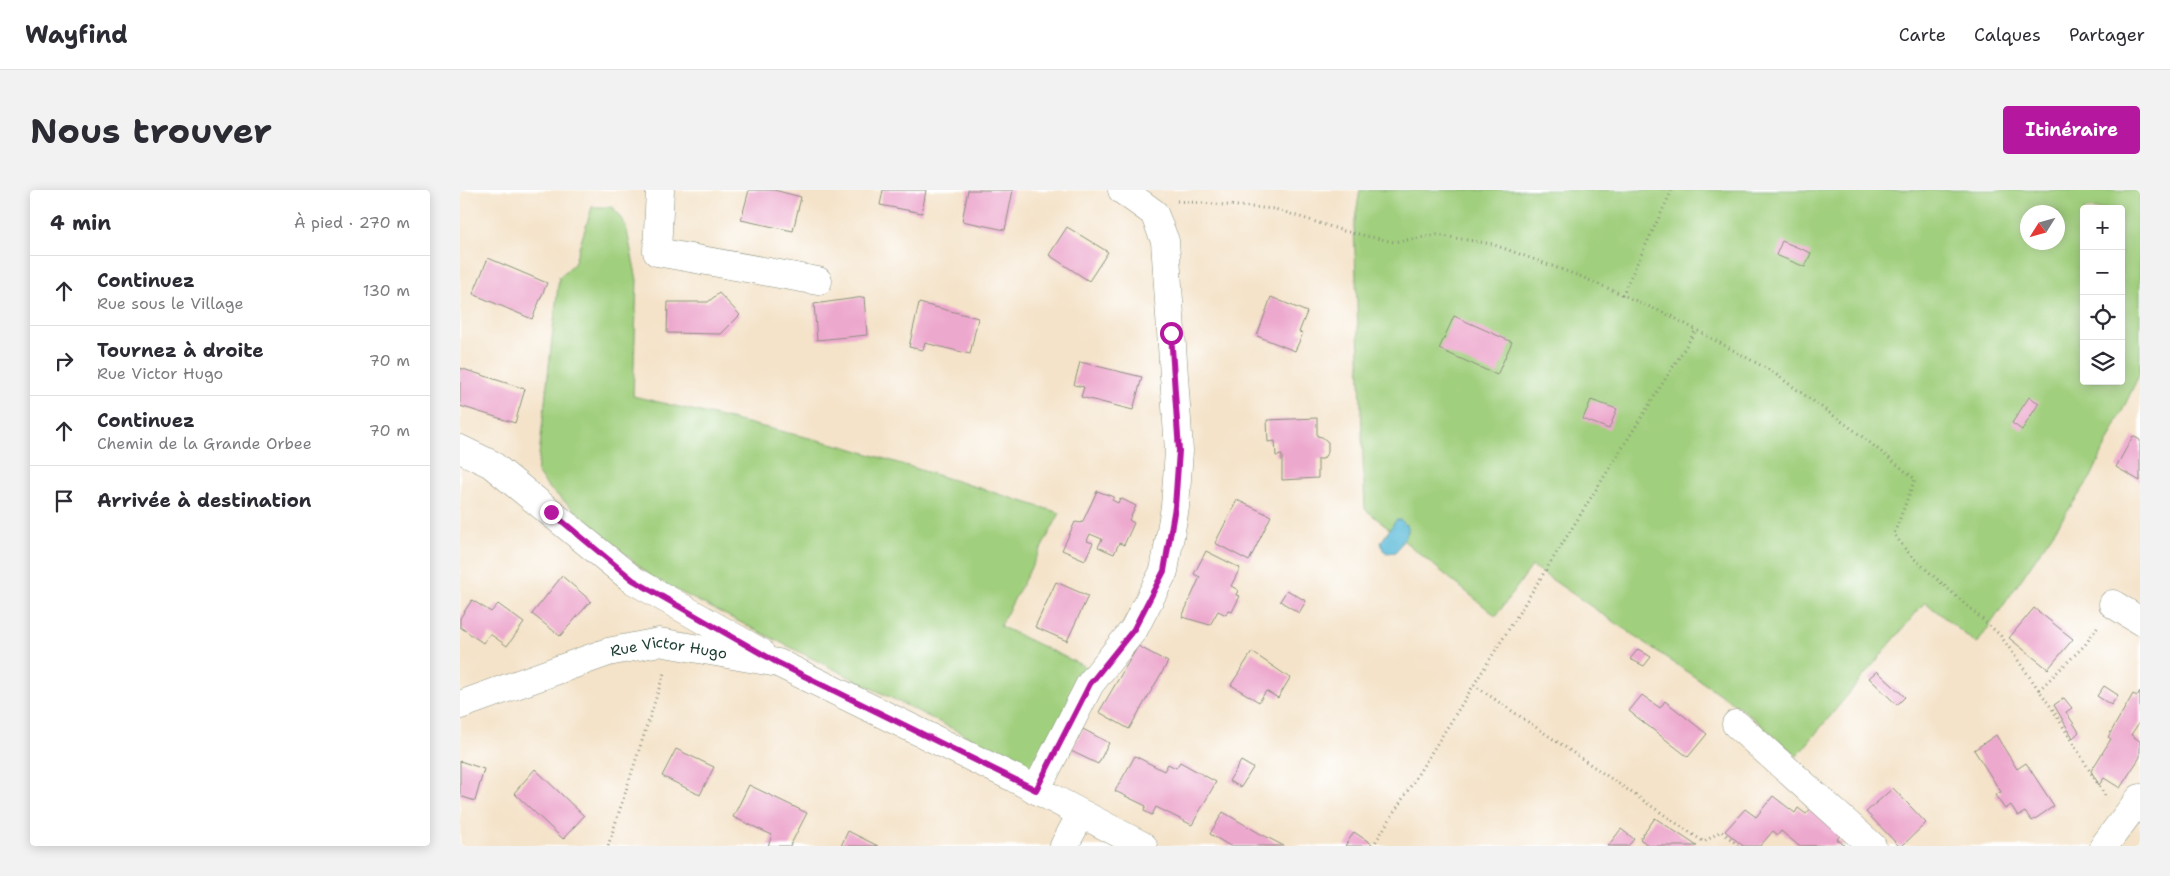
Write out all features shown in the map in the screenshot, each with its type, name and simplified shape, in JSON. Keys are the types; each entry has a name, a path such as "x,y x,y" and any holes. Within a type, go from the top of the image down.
{"street":[{"path":"660,190 657,252 818,281"},
{"path":"1036,790 1090,684 1134,629 1164,571 1175,507 1179,451 1165,241 1154,213 1122,190"},
{"path":"460,449 491,464 633,580 778,663"},
{"path":"2113,604 2140,621"},
{"name":"Rue Victor Hugo","path":"460,705 608,652 659,642 674,643 778,663 1036,790 1144,846"},
{"path":"1736,724 1872,846"},
{"path":"2104,846 2140,798"},
{"path":"1064,846 1081,814"}],"path":[{"path":"1622,295 1672,190"},
{"path":"1154,213 1172,200 1206,202 1275,209 1344,231 1394,242 1437,235 1492,244 1582,277 1671,316 1771,371 1855,431 1916,478 1894,534 1910,555 2000,635 2039,690 2122,823"},
{"path":"1373,846 1696,330"},
{"path":"2039,690 2085,645 2113,604"},
{"path":"608,846 674,643"},
{"path":"1474,685 1704,842 1722,831 1739,846"}],"green space":[{"path":"1360,190 2140,190 2140,373 2091,477 1977,644 1925,602 1797,756 1746,712 1532,566 1496,616 1365,509 1354,226"},
{"path":"592,207 613,207 626,226 637,280 633,396 843,446 1060,513 1000,626 1090,669 1037,771 654,579 549,488 537,473 559,277 574,264"}],"water":[{"path":"1396,520 1401,520 1408,527 1408,532 1396,552 1387,553 1383,550 1381,542"}],"building":[{"path":"749,190 774,190 801,197 793,231 741,220"},
{"path":"883,190 926,190 922,213 880,205"},
{"path":"968,190 1013,190 1005,230 962,221"},
{"path":"1067,227 1108,252 1089,281 1049,255"},
{"path":"1782,241 1811,253 1805,267 1776,255"},
{"path":"488,258 547,283 532,319 473,294"},
{"path":"719,293 740,315 721,334 667,333 668,302 708,302"},
{"path":"864,297 867,335 817,340 814,304"},
{"path":"1271,297 1307,312 1299,332 1303,333 1295,351 1257,336"},
{"path":"919,303 978,318 970,354 925,343 923,350 909,347"},
{"path":"1454,316 1512,342 1497,375 1439,349"},
{"path":"1080,362 1142,377 1133,410 1081,397 1084,387 1074,385"},
{"path":"460,368 525,389 515,423 460,406"},
{"path":"2029,397 2039,403 2022,430 2012,423"},
{"path":"1591,400 1617,409 1609,429 1583,419"},
{"path":"1317,418 1317,436 1322,437 1328,442 1328,452 1323,459 1318,459 1318,478 1282,480 1282,455 1276,456 1275,441 1268,442 1267,420"},
{"path":"2133,436 2140,440 2140,481 2116,467"},
{"path":"1097,491 1114,497 1112,500 1118,503 1120,498 1136,506 1129,520 1134,523 1124,545 1119,543 1114,554 1098,547 1102,539 1090,534 1087,541 1093,543 1085,560 1062,550 1075,522 1082,523"},
{"path":"1237,500 1271,516 1249,561 1215,543"},
{"path":"1206,551 1240,568 1231,586 1238,590 1236,595 1240,596 1232,612 1228,610 1226,615 1218,611 1210,625 1182,617 1200,577 1194,574"},
{"path":"562,576 591,601 560,636 532,614"},
{"path":"1056,582 1088,596 1067,641 1035,627"},
{"path":"1287,590 1306,601 1299,613 1280,601"},
{"path":"472,600 491,612 498,604 524,623 507,646 490,634 483,643 460,627 460,618"},
{"path":"2034,608 2073,639 2048,669 2009,638"},
{"path":"1138,646 1168,662 1129,729 1099,712"},
{"path":"1638,649 1651,657 1644,666 1630,659"},
{"path":"1252,652 1290,678 1278,698 1266,691 1259,702 1231,685"},
{"path":"1877,671 1905,697 1897,705 1869,678"},
{"path":"2104,686 2118,695 2111,705 2097,696"},
{"path":"2140,691 2140,721 2131,735 2140,741 2140,757 2120,788 2104,778 2099,785 2091,771 2111,739 2108,737 2133,694 2137,696"},
{"path":"1642,695 1660,708 1665,701 1707,734 1688,757 1629,711"},
{"path":"2064,698 2072,708 2066,712 2079,732 2073,738 2054,705"},
{"path":"1083,729 1109,743 1098,764 1071,751"},
{"path":"1996,735 2017,769 2026,763 2054,806 2032,821 2025,812 2018,816 2011,805 2005,809 1995,795 2001,792 1974,750"},
{"path":"676,749 714,767 700,795 662,776"},
{"path":"1135,756 1164,771 1168,764 1176,768 1180,762 1216,782 1192,825 1156,807 1152,815 1144,811 1146,806 1115,791"},
{"path":"460,761 484,769 475,801 460,796"},
{"path":"1241,761 1253,768 1241,787 1229,781"},
{"path":"535,769 584,816 563,839 514,793"},
{"path":"749,785 807,813 790,846 768,846 772,835 733,817"},
{"path":"1893,788 1926,823 1902,846 1899,846 1866,812"},
{"path":"1773,796 1795,813 1798,808 1806,814 1818,800 1848,827 1837,839 1844,845 1799,846 1781,831 1778,835 1773,831 1760,846 1743,846 1725,831 1745,809 1756,817"},
{"path":"1223,812 1284,846 1230,846 1210,834"},
{"path":"1655,818 1697,846 1649,846 1640,839"},
{"path":"1621,829 1634,839 1628,846 1608,846"},
{"path":"848,831 878,846 841,846"},
{"path":"1354,832 1372,844 1371,846 1345,846"}],"route":[{"path":"551,512 633,580 778,663 814,679 1036,790 1090,684 1134,629 1164,571 1175,507 1179,451 1171,333"}]}
